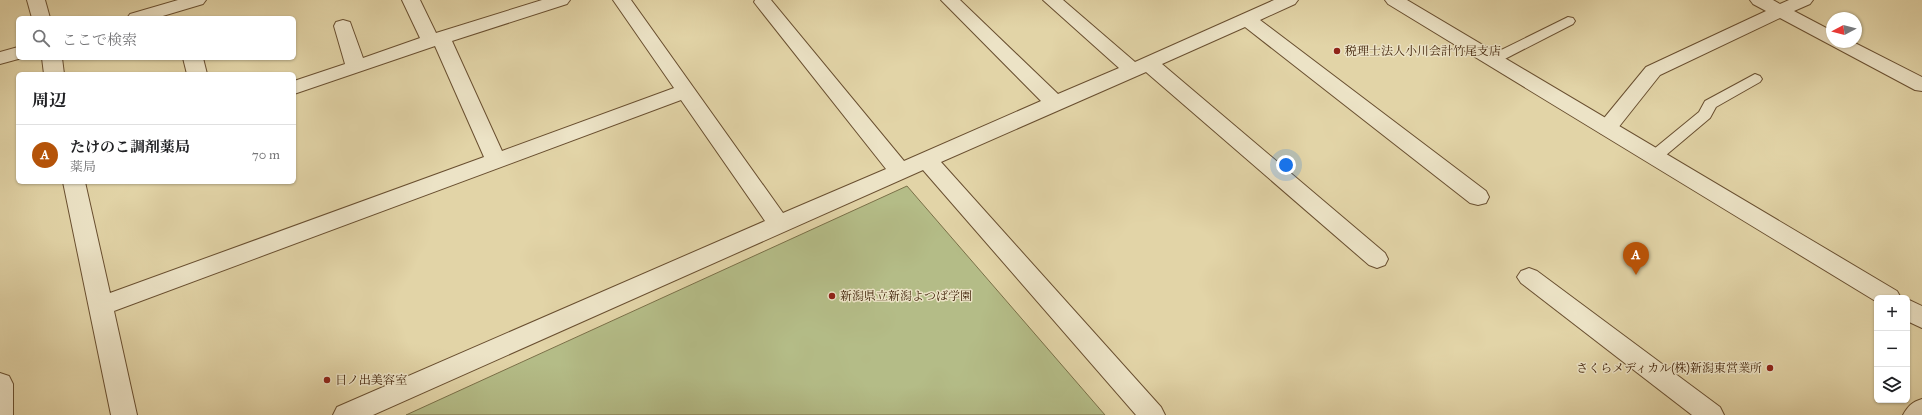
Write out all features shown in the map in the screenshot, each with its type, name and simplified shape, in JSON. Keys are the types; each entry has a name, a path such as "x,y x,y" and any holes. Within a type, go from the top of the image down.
{"street":[{"path":"36,0 41,16"},
{"path":"151,16 180,12 197,0"},
{"path":"411,0 436,40 496,161"},
{"path":"296,87 561,0"},
{"path":"622,0 779,224"},
{"path":"950,0 1055,103"},
{"path":"1052,0 1140,66 1378,259"},
{"path":"346,415 1289,0"},
{"path":"1394,0 1884,295"},
{"path":"1759,0 1826,36"},
{"path":"1607,128 1653,71 1804,0"},
{"path":"763,2 900,171"},
{"path":"1246,18 1478,197"},
{"path":"343,26 356,67"},
{"path":"1850,48 1922,85"},
{"path":"0,58 16,54"},
{"path":"52,60 54,72"},
{"path":"193,60 196,72"},
{"path":"102,306 685,91"},
{"path":"927,160 1152,415"},
{"path":"74,184 102,306 124,415"},
{"path":"1529,277 1711,415"},
{"path":"1910,311 1922,318"},
{"path":"0,384 0,415"},
{"path":"1916,415 1922,410"}],"lane":[{"path":"1492,60 1568,22"},
{"path":"1654,157 1705,115 1710,104 1755,79"}],"green space":[{"name":"新潟県立新潟よつば学園","path":"907,186 1105,415 406,415"}],"place":[{"name":"税理士法人小川会計竹尾支店","path":"1337,51"},
{"name":"たけのこ調剤薬局","path":"1636,275"},
{"name":"新潟県立新潟よつば学園","path":"832,296"},
{"name":"さくらメディカル(株)新潟東営業所","path":"1770,368"},
{"name":"日ノ出美容室","path":"327,380"}]}
